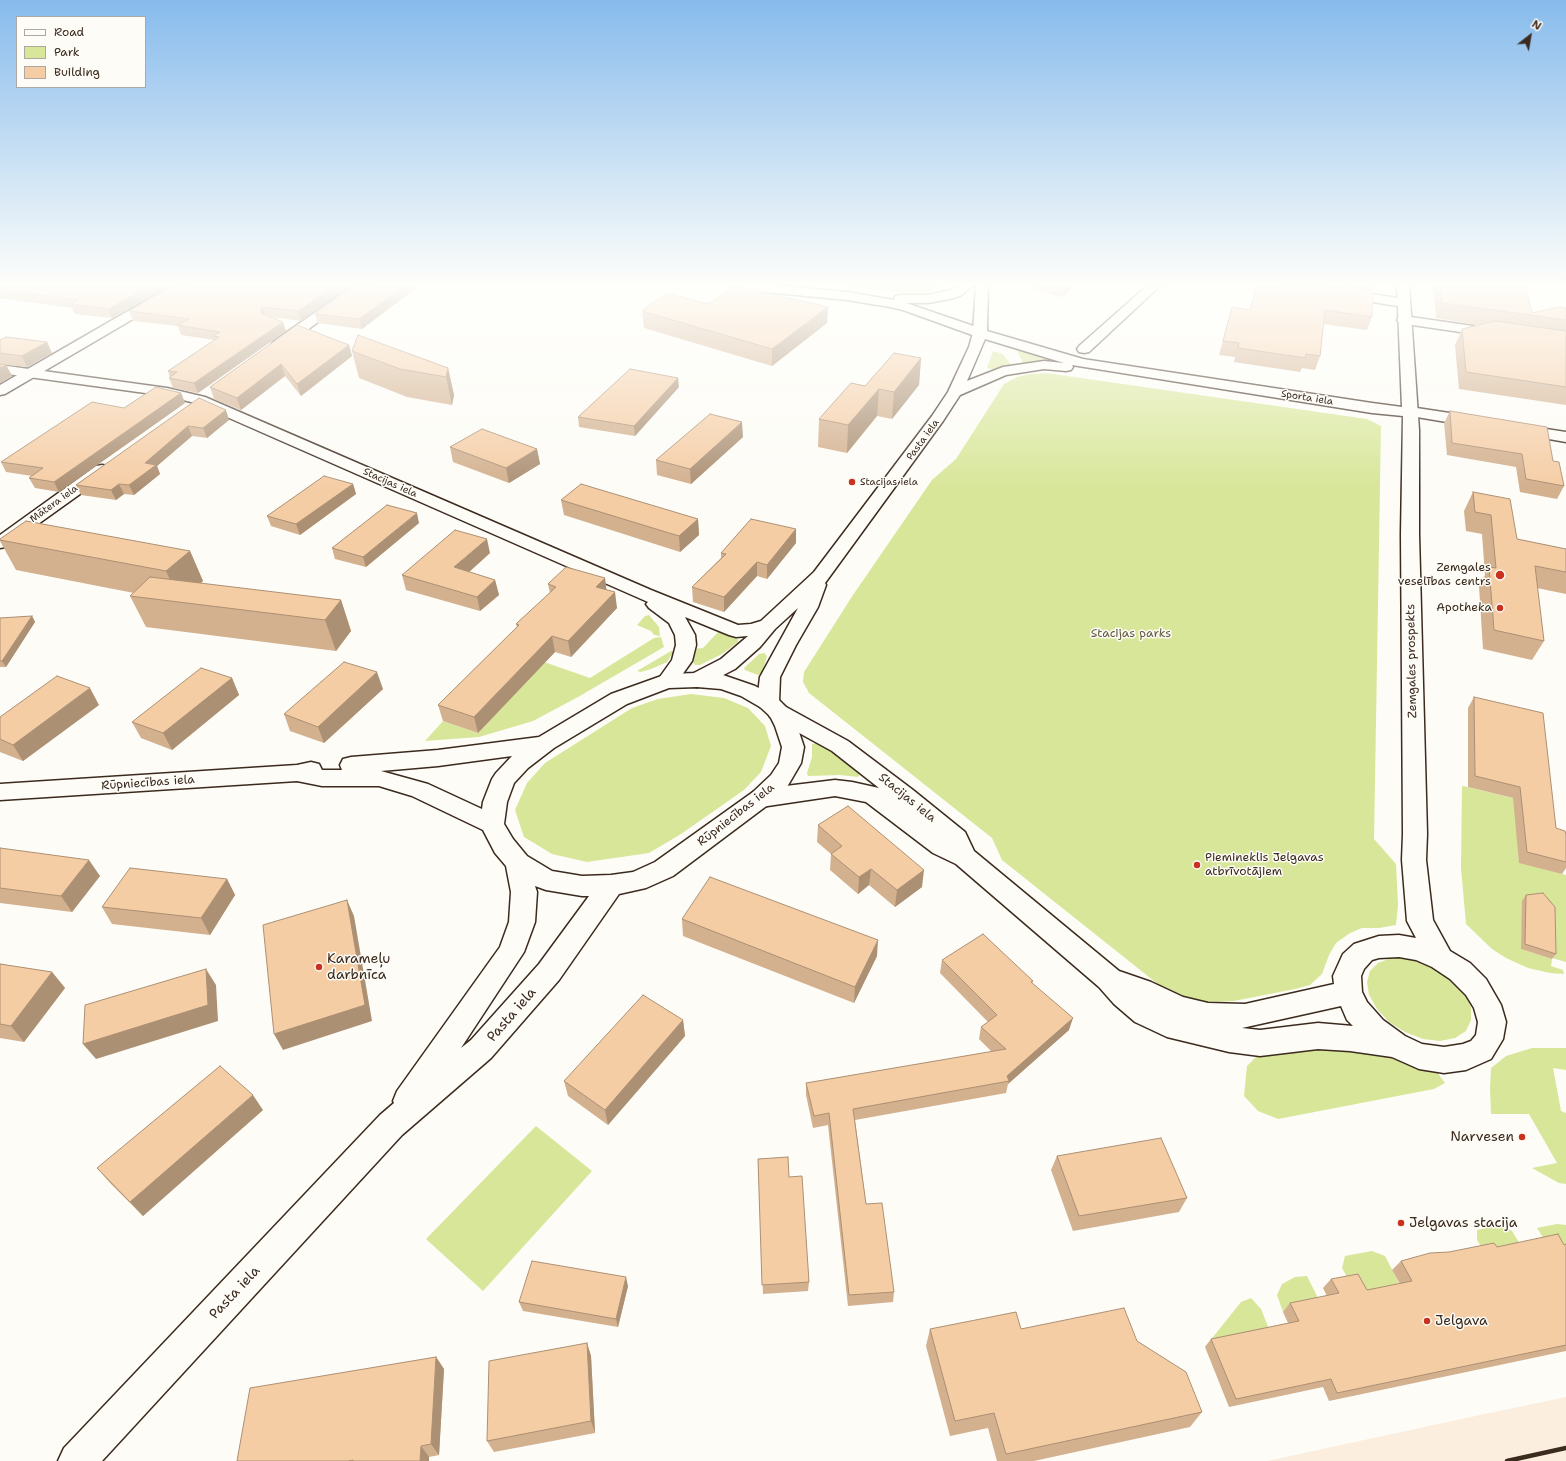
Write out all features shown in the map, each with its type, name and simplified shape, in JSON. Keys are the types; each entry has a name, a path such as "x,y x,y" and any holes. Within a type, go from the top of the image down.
{"street":[{"path":"0,391 66,353"},
{"name":"Pasta iela","path":"697,680 728,664 753,644 768,625 821,576 956,392 973,353"},
{"name":"Sporta iela","path":"1048,353 1081,363 1141,373 1488,424"},
{"name":"Zemgales prospekts","path":"1406,353 1410,412 1410,534 1415,834 1414,860 1420,921 1441,958"},
{"path":"956,392 1003,371 1031,366 1044,365 1141,373"},
{"name":"Stacijas iela","path":"0,369 167,392 206,395 644,594 679,606 714,623 736,631 753,630 768,625"},
{"path":"186,410 206,395"},
{"path":"1504,427 1566,437"},
{"name":"Mātera iela","path":"0,543 116,460"},
{"name":"Pasta iela","path":"773,707 770,677 786,644 808,607 821,576"},
{"path":"644,594 677,620 685,635 686,645 682,661 667,681"},
{"name":"Rūpniecības iela","path":"297,773 322,778 379,778 420,790 492,824 504,846 518,863 546,880 582,886 611,885 637,881 664,869 761,798 779,781 790,763 793,747 786,726 773,707 748,691 723,682 697,680 667,681 619,699 546,744 520,762 504,779 495,802 492,824"},
{"name":"Stacijas iela","path":"773,707 840,746 905,796 956,838 965,857"},
{"name":"Rūpniecības iela","path":"0,792 297,773 325,767 438,758 508,747 546,744"},
{"path":"761,798 835,788 873,795 942,846 965,857 1010,893 1109,979 1124,996 1145,1013 1167,1025 1229,1039 1260,1042 1318,1036 1350,1038 1394,1045"},
{"name":"Pasta iela","path":"391,1124 511,952 522,922 524,892 518,863"},
{"name":"Pasta iela","path":"77,1461 391,1124 481,1049 549,972 611,885"},
{"path":"1379,946 1399,946 1420,950 1441,958 1460,971 1476,987 1487,1004 1492,1022 1489,1039 1481,1050 1466,1057 1444,1060 1419,1056 1394,1045 1373,1029 1357,1011 1348,992 1347,976 1352,962 1363,952 1379,946"},
{"path":"1109,979 1141,990 1176,1007 1208,1015 1245,1016 1348,992"}],"shaded area":[{"path":"1566,1397 1566,1461 1267,1461 1480,1415"}],"green space":[{"path":"992,353 1003,354 1011,365 994,370 987,368"},
{"path":"1018,353 1029,353 1046,358 1047,360 1045,362 1023,363"},
{"name":"Stacijas parks","path":"1046,373 1367,419 1381,426 1374,839 1396,864 1398,905 1396,925 1379,928 1362,928 1350,933 1336,943 1329,955 1322,974 1310,985 1234,1001 1208,1002 1192,1000 1164,989 1002,860 992,838 809,693 803,682 804,672 853,595 932,480 956,459 1004,384 1017,377"},
{"path":"649,615 659,627 660,636 654,635 651,631 637,625 645,616"},
{"path":"719,631 738,639 738,642 722,654 700,665 695,665 692,660 694,649 703,648"},
{"path":"661,637 664,647 578,697 533,721 479,737 425,741 443,721 478,733 544,662 590,678 654,638"},
{"path":"671,651 674,651 667,662 641,672 637,671"},
{"path":"764,653 767,656 762,673 758,675 745,670 744,668 759,654"},
{"path":"691,694 724,698 748,708 765,726 771,746 761,772 744,790 681,834 649,853 587,862 552,854 524,837 515,810 527,783 545,763 632,708 658,699"},
{"path":"817,743 830,749 860,771 858,777 840,775 808,776 807,773 812,757 812,744"},
{"path":"1462,786 1544,806 1517,831 1519,862 1566,875 1566,962 1552,958 1522,924 1521,949 1552,959 1551,966 1563,970 1564,974 1550,973 1528,968 1506,958 1492,949 1466,924 1461,868"},
{"path":"1391,958 1406,958 1423,962 1439,970 1454,981 1465,994 1471,1007 1471,1020 1466,1031 1455,1038 1440,1041 1423,1039 1405,1032 1389,1022 1377,1009 1369,995 1367,982 1370,971 1378,963"},
{"path":"1315,1045 1359,1048 1409,1061 1437,1072 1445,1083 1434,1089 1278,1119 1258,1111 1244,1096 1247,1066 1261,1052"},
{"path":"1532,1048 1566,1048 1566,1070 1553,1068 1561,1111 1566,1113 1566,1184 1559,1183 1532,1168 1557,1163 1529,1114 1491,1114 1491,1068 1506,1056"},
{"path":"536,1126 592,1171 483,1291 426,1239"},
{"path":"1557,1224 1566,1225 1566,1252 1547,1244 1537,1228"},
{"path":"1499,1225 1512,1231 1531,1262 1495,1269 1477,1240 1477,1230"},
{"path":"1372,1251 1385,1256 1403,1291 1359,1299 1342,1268 1345,1256"},
{"path":"1307,1276 1321,1304 1283,1312 1277,1295 1282,1284 1295,1277"},
{"path":"1251,1298 1261,1309 1271,1334 1205,1347 1241,1302"}],"building":[{"path":"1,353 27,353 22,356"},
{"path":"195,353 238,353 194,383 169,378 177,372 168,371"},
{"path":"257,353 338,353 297,384 281,364 237,398 210,387"},
{"path":"358,353 408,353 448,368 446,377 400,369"},
{"path":"894,353 921,358 894,392 879,389 848,425 819,419 851,383 865,386"},
{"path":"1273,353 1320,353 1320,356 1306,354 1305,358"},
{"path":"1464,353 1566,353 1566,387 1466,372"},
{"path":"0,364 6,365 0,368"},
{"path":"630,369 678,378 634,426 578,417"},
{"path":"156,387 181,393 54,482 29,478 43,468 1,462 92,402 124,408"},
{"path":"199,398 226,410 203,428 188,426 145,463 156,465 129,485 119,484 111,490 76,485"},
{"path":"1450,411 1547,427 1553,461 1559,462 1564,486 1526,479 1522,454 1452,443"},
{"path":"710,414 742,422 690,469 656,460"},
{"path":"482,429 537,449 506,468 450,447"},
{"path":"324,476 353,484 296,524 267,516"},
{"path":"581,484 698,519 679,536 561,500"},
{"path":"1473,492 1510,499 1517,539 1566,549 1566,572 1535,566 1544,641 1494,630 1489,567 1496,568 1491,515 1475,512"},
{"path":"387,505 417,513 363,557 332,548"},
{"path":"751,519 796,529 767,565 757,562 724,597 692,587 726,554 721,553"},
{"path":"26,521 190,551 166,571 0,540"},
{"path":"455,530 487,539 454,567 495,580 477,597 402,575"},
{"path":"566,567 605,578 596,587 615,592 568,641 552,636 474,717 438,705 519,625 516,624 556,587 548,584"},
{"path":"150,577 341,600 325,620 130,596"},
{"path":"32,616 2,661 0,661 0,618"},
{"path":"344,662 377,672 318,727 284,714"},
{"path":"201,668 232,678 163,733 132,722"},
{"path":"57,676 90,688 13,745 0,739 0,717"},
{"path":"1474,697 1543,713 1556,828 1565,831 1566,862 1527,852 1520,787 1475,776"},
{"path":"848,806 924,870 897,890 871,869 859,877 831,854 842,846 818,825"},
{"path":"0,848 89,860 61,896 0,888"},
{"path":"130,868 227,879 201,918 102,907"},
{"path":"710,877 878,940 855,987 682,919"},
{"path":"1543,893 1555,907 1556,954 1525,944 1526,895"},
{"name":"Karameļu darbnīca","path":"347,900 365,1005 274,1034 263,925"},
{"path":"983,934 1033,981 1031,982 1073,1018 1007,1076 1009,1081 853,1109 866,1204 882,1203 894,1292 849,1295 829,1113 814,1116 806,1083 1006,1049 981,1027 997,1015 942,960"},
{"path":"0,964 52,972 11,1026 0,1024"},
{"path":"206,969 208,1005 83,1044 85,1005"},
{"path":"643,995 683,1020 605,1110 564,1081"},
{"path":"220,1066 253,1095 130,1202 97,1168"},
{"path":"1161,1138 1187,1198 1079,1216 1057,1156"},
{"path":"788,1157 789,1177 802,1176 809,1282 762,1285 758,1159"},
{"name":"Jelgava","path":"1558,1234 1564,1245 1566,1244 1566,1345 1337,1393 1331,1379 1236,1399 1211,1339 1299,1321 1290,1303 1339,1293 1331,1279 1358,1274 1367,1290 1412,1281 1401,1261 1430,1253 1449,1252 1494,1243 1497,1247"},
{"path":"532,1261 626,1277 616,1319 519,1302"},
{"path":"1124,1308 1137,1341 1186,1372 1202,1412 1006,1454 994,1413 955,1421 930,1329 1016,1312 1021,1329"},
{"path":"587,1343 591,1421 487,1441 489,1361"},
{"path":"436,1357 431,1444 421,1446 420,1461 237,1461 250,1388"}],"railway":[{"path":"1507,1461 1566,1448"}],"place":[{"name":"Stacijas iela","path":"852,482"},
{"name":"Zemgales veselības centrs","path":"1500,575"},
{"name":"Apotheka","path":"1500,608"},
{"name":"Piemineklis Jelgavas atbrīvotājiem","path":"1197,865"},
{"name":"Karameļu darbnīca","path":"319,967"},
{"name":"Narvesen","path":"1522,1137"},
{"name":"Jelgavas stacija","path":"1401,1223"},
{"name":"Jelgava","path":"1427,1321"}]}
